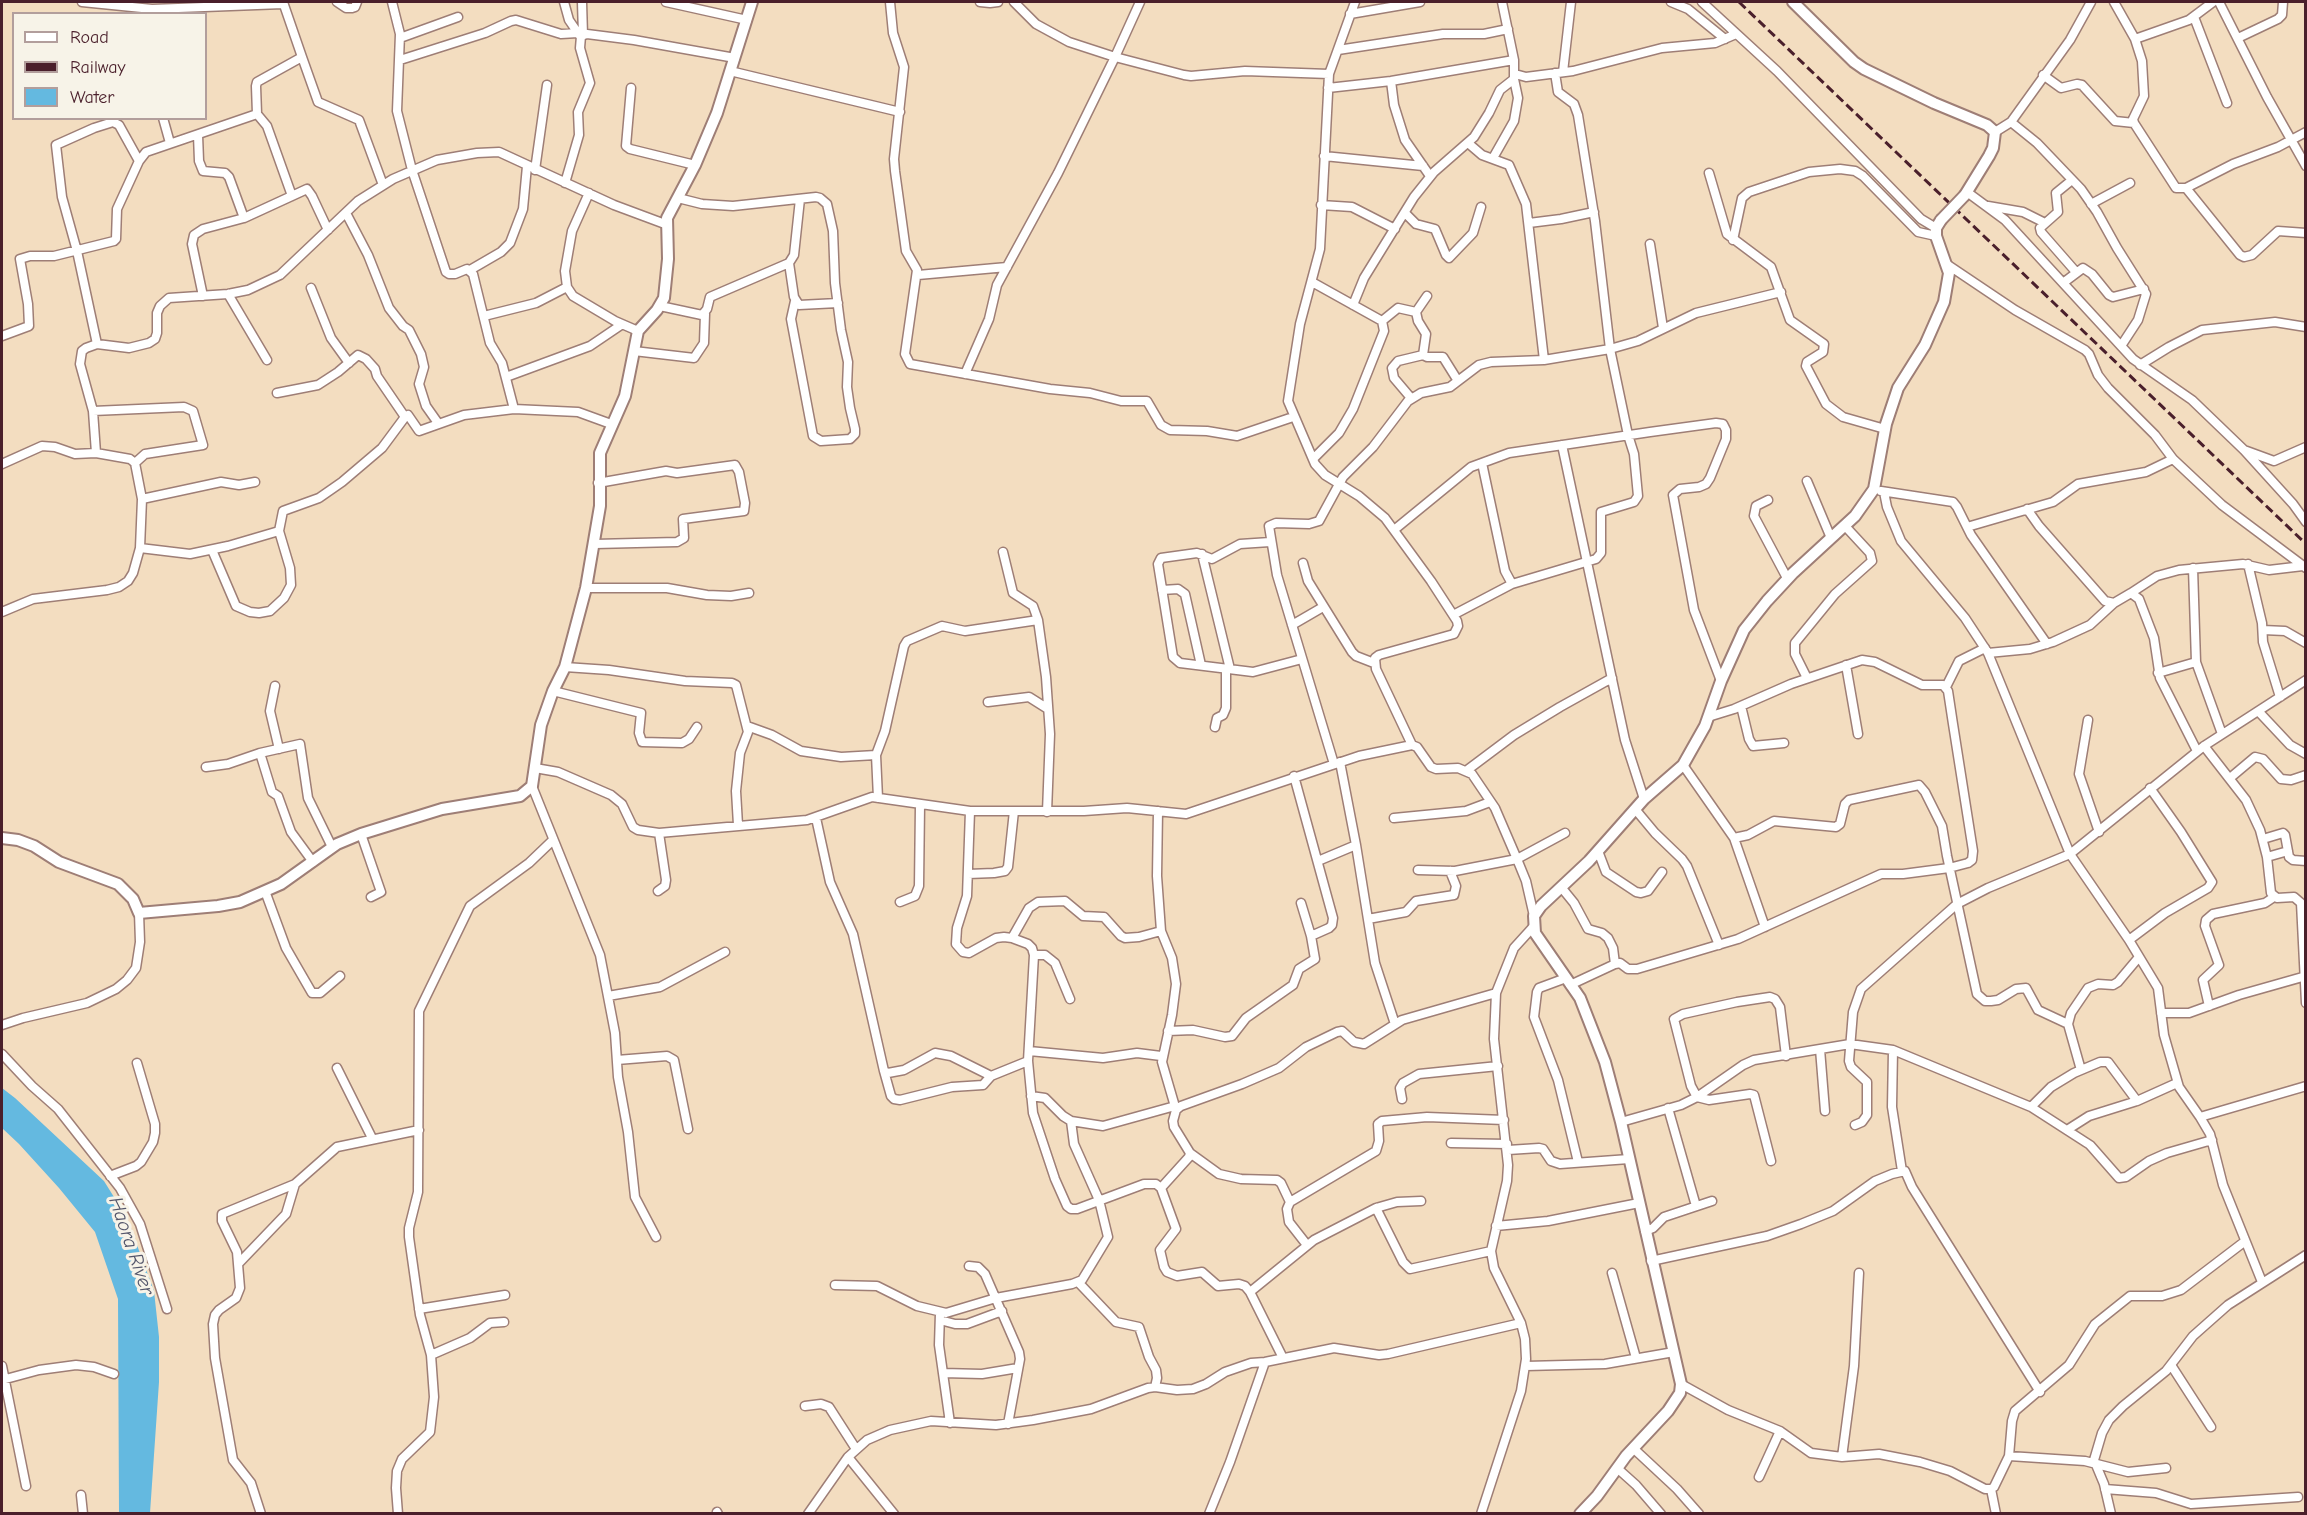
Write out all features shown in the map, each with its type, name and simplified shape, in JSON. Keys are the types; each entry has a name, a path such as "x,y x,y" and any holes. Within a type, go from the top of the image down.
{"street":[{"path":"82,2 119,3 152,11 182,4 283,3 318,102 359,120 383,184"},
{"path":"337,2 346,8 352,8 357,2"},
{"path":"392,2 400,38 397,111 412,170 446,272 449,274 470,270 501,252 510,243 523,209 547,84"},
{"path":"564,2 569,20 580,35"},
{"path":"565,183 579,135 578,112 590,84 580,48 582,2"},
{"path":"666,2 747,20"},
{"path":"656,1237 635,1197 616,1059 615,1033 594,938 552,842 532,786 541,725 553,691 565,667 595,544 600,497 598,483 600,453 625,396 638,331 660,306 666,290 668,259 665,224 695,165 717,113 752,2"},
{"path":"890,2 893,33 904,67 894,159 895,171 906,251 918,275 906,346 907,360 915,366 1059,391 1090,393 1122,401 1147,401 1161,425 1170,430 1207,431 1237,436 1293,417"},
{"path":"980,2 998,2"},
{"path":"1014,2 1028,17 1069,42 1116,57 1191,76 1245,71 1329,74"},
{"path":"965,374 987,325 994,294 1116,57 1140,2"},
{"path":"1355,2 1329,74 1320,249 1300,324 1289,395 1290,409 1313,459 1322,472 1359,496 1385,518 1453,615 1458,626 1454,634 1375,658 1374,663 1412,745"},
{"path":"1350,14 1420,2"},
{"path":"1493,158 1514,121 1518,98 1514,60 1502,2"},
{"path":"1453,615 1512,584 1599,557 1602,512 1634,502 1638,496 1634,454 1610,349 1594,212 1578,115 1574,104 1558,92 1571,2"},
{"path":"1671,2 1688,9 1725,39"},
{"path":"1702,2 1784,79 1921,219 1938,228 1949,273 1942,309 1925,345 1902,379 1885,429 1879,491 1901,541 1965,618 1987,651 2070,854 2129,940 2158,988 2164,1035 2177,1083 2182,1095 2200,1117 2212,1140 2223,1185 2262,1282"},
{"path":"1793,2 1864,69 1934,104 1987,125 1995,132"},
{"path":"1733,240 1742,198 1749,192 1809,172 1840,169 1855,171 1863,176 1918,232 1938,228 1966,194 1989,156 1993,148 1995,132 2010,122 2070,40 2091,2"},
{"path":"2114,2 2135,39 2142,60 2144,89 2142,104 2133,119 2134,123 2174,186 2181,189 2186,188 2233,164 2306,132"},
{"path":"2135,39 2194,17 2219,2 2263,89 2306,166"},
{"path":"2238,38 2278,19 2282,15 2283,2"},
{"path":"400,38 458,17"},
{"path":"2194,17 2227,103"},
{"path":"400,60 485,33 511,21 523,22 553,33 634,40 735,58"},
{"path":"1338,50 1443,34 1484,34 1508,29"},
{"path":"1353,305 1364,278 1430,176 1468,143 1484,122 1500,90 1515,76 1559,73 1662,48 1709,45 1736,34"},
{"path":"292,196 267,126 257,114 255,86 257,82 302,57"},
{"path":"1328,88 1391,81 1514,60"},
{"path":"730,71 900,112"},
{"path":"2043,75 2061,88 2082,85 2115,122 2134,123"},
{"path":"1391,81 1394,105 1402,130 1409,146 1430,176"},
{"path":"632,88 626,146 630,149 695,165"},
{"path":"2,336 29,326 28,304 20,259 30,256 54,256 116,239 117,209 146,152 257,114"},
{"path":"164,120 170,143"},
{"path":"97,344 62,197 56,145 112,122 119,125 140,161"},
{"path":"2010,122 2037,143 2072,180 2091,204 2144,289 2146,299 2140,316 2121,346"},
{"path":"198,135 199,161 203,171 225,173 230,177 244,218"},
{"path":"1468,143 1482,155 1507,163 1512,169 1526,204 1544,360"},
{"path":"96,453 93,411 79,358 86,348 97,344 123,348 150,343 157,333 157,313 163,302 175,297 228,294 248,290 280,275 357,201 383,184 412,170 445,159 494,152 505,154 565,183 665,224"},
{"path":"1324,156 1423,166"},
{"path":"1709,173 1724,229 1733,240 1771,267 1790,320 1824,344 1823,352 1807,362 1806,366 1826,404 1843,417 1885,429"},
{"path":"2072,180 2056,194 2058,212 2040,228 2076,272"},
{"path":"2091,204 2130,183"},
{"path":"2186,188 2244,257 2252,255 2278,231 2306,233"},
{"path":"203,296 192,244 194,235 203,229 244,218 307,189 328,230"},
{"path":"589,193 572,231 565,271 567,287 573,296 621,325 638,331"},
{"path":"1966,194 2005,220 2062,284 2140,365 2192,400 2244,450 2293,504 2306,522"},
{"path":"678,198 702,204 733,206 820,198 827,204 833,231 835,283 848,362 847,387 855,434 854,437 846,440 821,441 813,436 791,319 795,301 789,263"},
{"path":"634,351 694,358 704,343 705,314 710,297 789,263 794,255 800,199"},
{"path":"1322,204 1352,207 1395,229"},
{"path":"1987,206 2024,212 2045,223"},
{"path":"1405,213 1416,224 1435,229 1449,258 1473,233 1481,207"},
{"path":"1529,223 1594,212"},
{"path":"346,213 368,255 390,308 403,326 409,330 421,354 424,368 419,384 426,406 438,423"},
{"path":"1650,244 1663,328"},
{"path":"1948,265 2015,310 2085,350 2098,375 2108,388 2155,435 2173,459 2222,505 2304,567"},
{"path":"918,275 1007,267"},
{"path":"2062,284 2083,268 2113,297 2144,289"},
{"path":"470,270 490,342 500,357 514,409"},
{"path":"1312,282 1382,321 1384,331 1353,409 1339,433 1313,459"},
{"path":"484,316 536,303 567,287"},
{"path":"311,288 331,338 349,363"},
{"path":"1395,1024 1377,974 1356,845 1337,763 1277,575 1269,526 1272,524 1310,524 1319,521 1347,473 1373,447 1411,398 1421,393 1450,387 1484,363 1544,360 1610,349 1638,340 1696,313 1780,292"},
{"path":"228,294 267,360"},
{"path":"1422,355 1426,334 1418,321 1416,312 1427,296"},
{"path":"795,301 803,306 838,303"},
{"path":"660,306 698,315 705,314"},
{"path":"1382,321 1398,308 1416,312"},
{"path":"2140,365 2202,330 2275,322 2306,327"},
{"path":"506,377 590,346 621,325"},
{"path":"277,393 318,385 338,372 356,355 366,358 405,417"},
{"path":"1411,398 1394,378 1392,368 1398,361 1422,355 1443,357 1458,381"},
{"path":"93,411 184,407 193,411 203,445 145,454 135,463"},
{"path":"405,417 408,415 419,430 474,413 514,409 578,412 611,424"},
{"path":"212,550 236,606 249,612 270,611 284,598 291,585 290,568 279,531 283,511 319,498 342,482 382,448 405,417"},
{"path":"1394,530 1461,474 1482,463 1523,450 1716,423 1723,424 1726,439 1706,484 1680,489 1673,495 1694,610 1720,681"},
{"path":"1562,445 1629,756 1644,799"},
{"path":"2,464 42,446 54,447 75,454 96,453 130,459 135,463 142,499 140,548 133,573 128,581 118,587 33,599 2,612"},
{"path":"2244,450 2274,461 2306,447"},
{"path":"1967,527 2058,500 2078,484 2146,472 2173,459"},
{"path":"1482,463 1505,571 1512,584"},
{"path":"595,544 677,542 684,538 683,519 744,511 745,503 739,472 735,465 677,473 666,471 598,483"},
{"path":"1807,481 1831,538"},
{"path":"142,499 221,482 239,485 255,482"},
{"path":"1481,1514 1518,1403 1526,1366 1526,1340 1521,1323 1494,1268 1491,1251 1507,1181 1508,1147 1494,1032 1496,993 1514,948 1534,921 1536,910 1598,851 1644,799 1690,756 1708,717 1720,681 1744,630 1787,578 1845,526 1879,491"},
{"path":"1879,491 1953,502 1995,571 2046,644"},
{"path":"1768,500 1756,506 1754,516 1787,578"},
{"path":"2027,509 2039,526 2106,601 2114,603"},
{"path":"1807,678 1795,654 1795,643 1835,594 1872,561 1870,553 1845,526"},
{"path":"140,548 186,554 212,550 279,531"},
{"path":"1270,542 1240,544 1212,559 1197,553 1161,558 1158,564 1173,657 1180,663 1259,671 1302,659"},
{"path":"1003,552 1013,593 1033,606 1038,620 1046,677 1050,734 1047,812"},
{"path":"1202,554 1228,669 1226,708 1223,715 1217,718 1215,727"},
{"path":"1303,563 1308,581 1352,652 1374,663"},
{"path":"1578,1162 1558,1080 1534,1017 1539,988 1568,982 1620,963 1628,969 1637,969 1738,939 1881,874 1903,874 1968,863 1973,855 1946,687 1959,661 1987,651 1997,654 2046,644 2090,626 2114,603 2157,576 2193,568 2248,564 2269,570 2304,567"},
{"path":"2248,564 2263,630 2263,642 2280,697"},
{"path":"2193,568 2196,662 2222,735"},
{"path":"586,588 667,588 707,595 730,596 749,593"},
{"path":"1162,590 1178,589 1185,594 1201,665"},
{"path":"2131,593 2139,599 2154,638 2158,673 2201,748 2230,778 2246,800 2263,839 2271,893 2274,897"},
{"path":"1292,625 1323,607"},
{"path":"878,798 876,754 885,731 904,645 907,641 942,626 965,631 1038,620"},
{"path":"2263,630 2285,631 2306,643"},
{"path":"1708,717 1741,706 1807,678 1869,659 1922,685 1946,687"},
{"path":"2158,673 2196,662"},
{"path":"1846,665 1858,734"},
{"path":"565,667 609,670 685,681 732,683 739,689 747,726 747,737 740,753 736,791 738,825"},
{"path":"1466,771 1514,735 1612,678"},
{"path":"1855,1125 1862,1122 1867,1115 1868,1086 1865,1078 1849,1064 1853,1012 1861,989 1957,904 1988,888 2070,854 2201,748 2306,680"},
{"path":"275,686 270,711 279,749"},
{"path":"553,691 641,713 640,738 642,742 682,743 689,739 697,727"},
{"path":"988,702 1029,697 1048,709"},
{"path":"1741,706 1749,739 1753,746 1784,743"},
{"path":"2259,712 2290,745 2306,754"},
{"path":"2088,720 2079,774 2099,832"},
{"path":"747,726 772,735 801,750 841,758 876,754"},
{"path":"206,767 228,764 260,753 300,744 308,798 332,847"},
{"path":"535,768 558,772 611,795 622,804 633,827 638,830 659,832 816,819 866,799 878,798 970,811 1047,812 1127,808 1180,814 1192,812 1337,763 1390,748 1412,745 1417,747 1431,767 1436,769 1458,768 1472,774 1490,802 1526,880 1539,939 1580,998 1605,1062 1682,1384 1680,1393 1668,1412 1633,1448 1597,1496 1580,1514"},
{"path":"260,753 272,792 278,796 291,832 313,862"},
{"path":"2230,778 2255,757 2263,759 2280,779 2291,780 2306,775"},
{"path":"1683,765 1734,838 1765,927"},
{"path":"1294,776 1333,918 1329,928 1311,936"},
{"path":"1734,838 1748,835 1774,821 1836,827 1840,824 1845,804 1849,800 1919,785 1925,792 1942,826 1977,994 1985,1001 1998,1000 2022,987 2026,988 2038,1010 2068,1024"},
{"path":"139,912 218,906 240,902 281,884 332,847 361,834 442,809 520,796 532,786"},
{"path":"2129,940 2165,913 2208,888 2212,882 2150,788"},
{"path":"1394,818 1466,812 1490,802"},
{"path":"900,902 912,899 920,886 920,805"},
{"path":"1635,809 1687,866 1719,945"},
{"path":"970,811 967,896 957,928 956,944 959,949 969,953 996,938 1012,938 1028,944 1034,955 1028,1061 1031,1096 1036,1123 1067,1206 1077,1209 1144,1184 1156,1184 1161,1188 1176,1229 1160,1250 1167,1272 1172,1276 1202,1272 1218,1286 1239,1284 1245,1286 1283,1358"},
{"path":"968,873 1000,872 1008,867 1014,811"},
{"path":"1158,811 1157,876 1161,931 1172,958 1176,984 1161,1056 1176,1108 1174,1127 1190,1153 1219,1174 1241,1179 1277,1180 1281,1183 1290,1202"},
{"path":"816,819 830,882 853,934 884,1071 894,1100 952,1087 983,1085 991,1076 1028,1061"},
{"path":"658,891 665,886 666,880 659,832"},
{"path":"2263,839 2283,832 2289,857 2306,861"},
{"path":"1418,870 1450,871 1517,859 1565,833"},
{"path":"361,834 381,892 371,897"},
{"path":"2,838 18,840 34,846 59,862 118,884 133,899 139,912 140,942 136,968 116,989 87,1003 2,1025"},
{"path":"398,1514 397,1479 402,1459 430,1432 434,1397 432,1355 419,1309 409,1228 418,1192 419,1018 422,1002 470,906 529,863 552,842"},
{"path":"1318,861 1356,845"},
{"path":"1598,851 1606,872 1636,892 1648,891 1662,872"},
{"path":"2267,857 2288,851"},
{"path":"1368,919 1406,912 1416,901 1454,895 1456,886 1450,871"},
{"path":"1561,887 1574,903 1588,929 1602,933 1608,938 1613,948 1616,964"},
{"path":"265,891 286,948 312,993 315,995 320,993 340,976"},
{"path":"2209,1005 2203,980 2219,966 2205,926 2206,920 2213,914 2265,903 2274,897 2294,897 2301,903 2306,1003"},
{"path":"1012,938 1029,908 1038,902 1065,901 1083,916 1104,917 1125,938 1161,931"},
{"path":"1168,1030 1193,1030 1225,1037 1232,1036 1246,1018 1293,985 1299,969 1315,958 1301,903"},
{"path":"608,996 660,987 725,952"},
{"path":"1034,955 1045,955 1055,963 1070,999"},
{"path":"2081,1070 2068,1024 2072,1013 2088,988 2098,984 2113,985 2118,982 2139,957"},
{"path":"2162,1014 2188,1012 2305,976"},
{"path":"1031,1096 1045,1098 1071,1120 1108,1125 1176,1108 1242,1084 1279,1068 1306,1047 1337,1032 1342,1031 1354,1042 1364,1044 1395,1024 1409,1018 1496,993"},
{"path":"1770,1161 1754,1095 1709,1100 1696,1096 1691,1086 1674,1019 1737,1002 1770,997 1775,999 1780,1008 1786,1056"},
{"path":"1621,1122 1668,1108 1696,1096 1748,1062 1850,1044 1893,1050 2031,1107 2096,1150 2116,1175 2122,1178 2158,1157 2212,1140"},
{"path":"1029,1050 1103,1058 1137,1053 1161,1056"},
{"path":"1820,1050 1825,1111"},
{"path":"1893,1050 1892,1107 1902,1171 1907,1174 1912,1187 2040,1392"},
{"path":"884,1071 888,1073 904,1070 935,1053 951,1056 991,1076"},
{"path":"2,1054 32,1086 58,1109 132,1206 167,1309"},
{"path":"616,1059 667,1056 674,1060 688,1129"},
{"path":"110,1176 136,1166 153,1142 155,1124 137,1062"},
{"path":"2031,1107 2057,1083 2100,1062 2108,1062 2137,1101"},
{"path":"1402,1100 1400,1088 1403,1083 1419,1074 1498,1066"},
{"path":"337,1068 372,1138"},
{"path":"2067,1130 2089,1116 2137,1101 2177,1083"},
{"path":"2200,1117 2306,1086"},
{"path":"1668,1108 1696,1206"},
{"path":"1307,1245 1289,1222 1287,1209 1290,1202 1376,1151 1379,1141 1378,1124 1382,1121 1427,1117 1504,1120"},
{"path":"940,1316 996,1298 1078,1282 1086,1274 1107,1241 1108,1230 1099,1200 1074,1144 1071,1120"},
{"path":"261,1514 251,1483 233,1460 215,1358 215,1315 240,1293 237,1252 222,1221 222,1214 295,1184 337,1147 419,1130"},
{"path":"1450,1143 1539,1148 1543,1149 1554,1163 1629,1159"},
{"path":"1161,1188 1186,1162 1190,1153"},
{"path":"1652,1261 1767,1236 1801,1224 1833,1211 1875,1180 1902,1171"},
{"path":"239,1263 286,1214 295,1184"},
{"path":"1250,1292 1307,1245 1376,1208 1397,1202 1421,1201"},
{"path":"1645,1231 1653,1228 1664,1217 1712,1201"},
{"path":"1496,1226 1548,1221 1639,1203"},
{"path":"1376,1208 1403,1262 1410,1269 1491,1251"},
{"path":"1682,1384 1728,1410 1780,1431 1811,1453 1842,1457 1879,1454 1920,1462 1950,1471 1985,1489 1990,1489 1994,1487 2009,1456 2015,1411 2069,1365 2095,1324 2127,1297 2133,1295 2162,1296 2181,1290 2244,1242"},
{"path":"2111,1514 2094,1460 2098,1442 2109,1420 2171,1365 2193,1336 2228,1305 2305,1257"},
{"path":"969,1266 982,1269 1019,1352 1008,1424"},
{"path":"1612,1272 1636,1358"},
{"path":"1842,1457 1854,1366 1859,1273"},
{"path":"1078,1282 1116,1322 1140,1327 1151,1363 1156,1370 1155,1387"},
{"path":"835,1285 877,1286 955,1324 967,1324 1002,1311"},
{"path":"419,1309 505,1295"},
{"path":"940,1316 939,1345 950,1423"},
{"path":"432,1355 470,1338 490,1323 504,1322"},
{"path":"808,1514 848,1457 867,1440 890,1430 931,1421 1008,1424 1091,1409 1155,1387 1187,1390 1206,1384 1225,1372 1251,1363 1334,1348 1379,1355 1388,1354 1521,1323"},
{"path":"1526,1366 1579,1366 1674,1352"},
{"path":"1209,1514 1265,1362"},
{"path":"3,1379 39,1370 76,1365 94,1367 114,1374"},
{"path":"2171,1365 2211,1427"},
{"path":"2,1366 26,1486"},
{"path":"943,1372 982,1374 1018,1368"},
{"path":"805,1406 821,1404 829,1407 856,1449"},
{"path":"1759,1477 1780,1431"},
{"path":"1633,1448 1677,1489 1699,1514"},
{"path":"2009,1456 2085,1461 2128,1472 2166,1468"},
{"path":"848,1457 894,1514"},
{"path":"1617,1468 1648,1497 1661,1514"},
{"path":"1990,1489 1996,1514"},
{"path":"2105,1489 2156,1493 2191,1504 2298,1497"},
{"path":"81,1495 83,1514"}],"water":[{"name":"Haora River","path":"2,1088 104,1181 127,1218 154,1291 159,1337 159,1382 150,1513 119,1513 118,1299 95,1232 59,1188 2,1128"}],"railway":[{"path":"1739,2 2306,544"}]}
